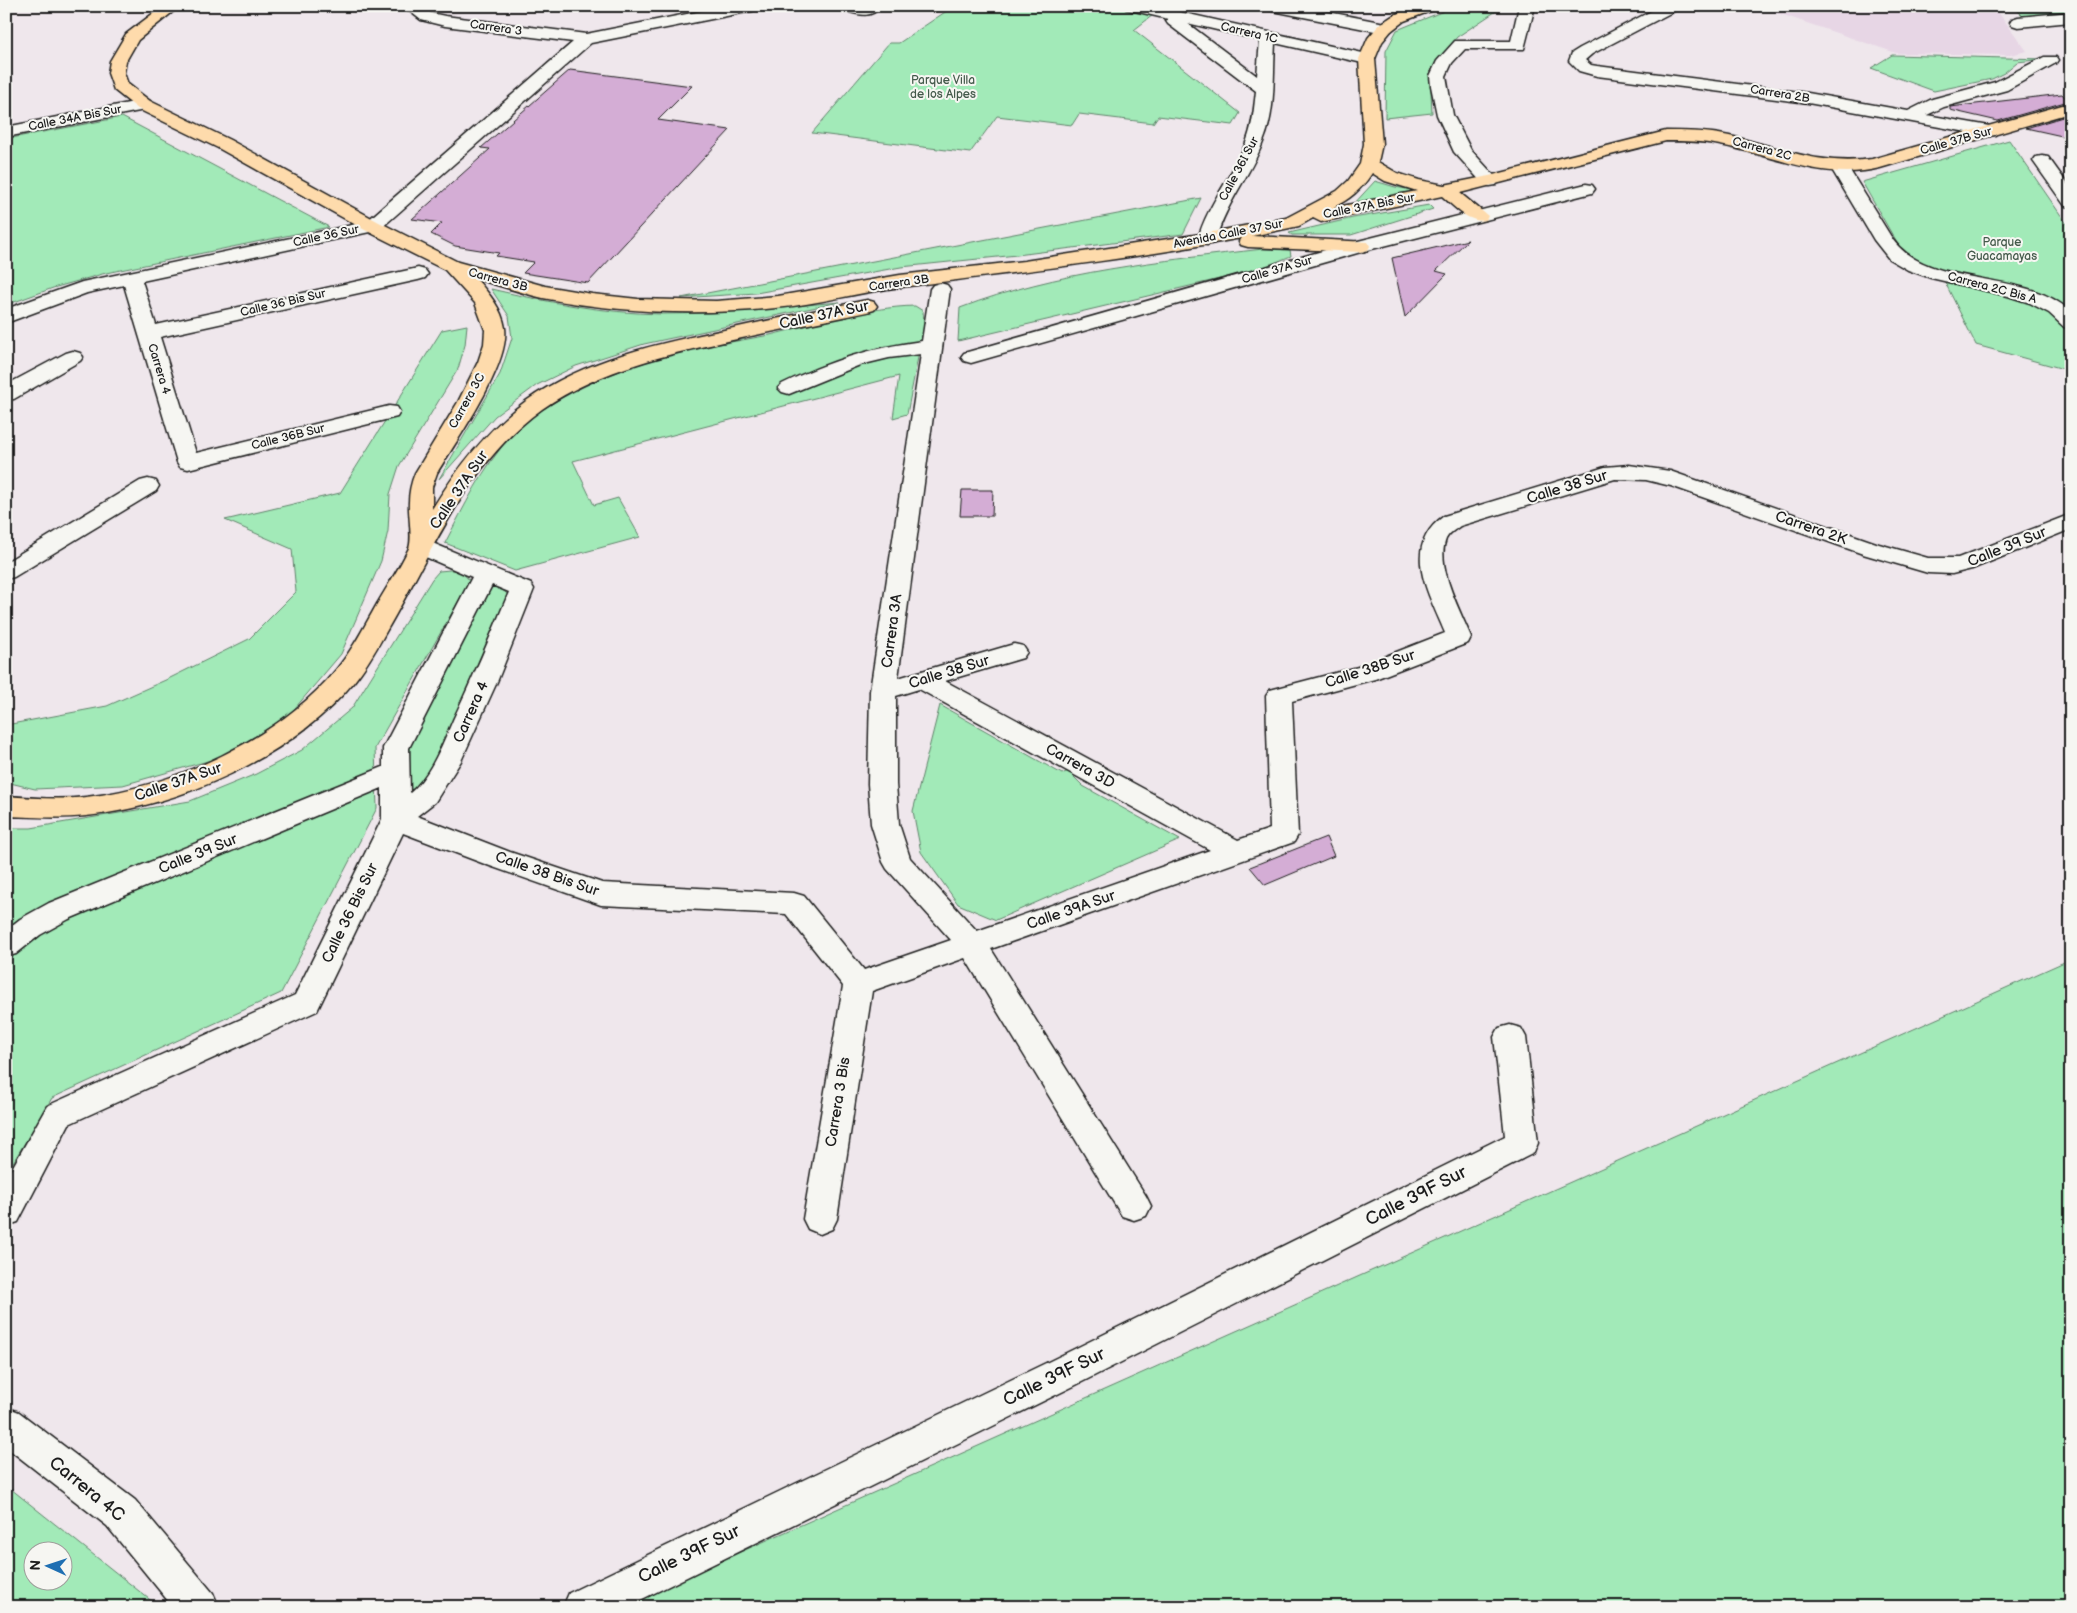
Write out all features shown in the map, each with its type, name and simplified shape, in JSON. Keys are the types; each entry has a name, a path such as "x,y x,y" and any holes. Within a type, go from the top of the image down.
{"main road":[{"name":"Avenida Calle 37 Sur","path":"1024,267 1207,239 1292,222 1343,195 1355,185 1369,164 1373,144 1367,59 1374,41 1385,28 1399,18 1430,6"},
{"name":"Carrera 3B","path":"174,7 132,37 118,61 116,73 120,86 144,104 224,144 372,226 451,266 524,287 592,300 638,305 707,307 778,302 900,281 1024,267"},
{"name":"Calle 37B Sur","path":"1840,168 1874,164 2069,109"},
{"name":"Carrera 2C","path":"1490,181 1666,136 1683,134 1716,137 1818,165 1840,168"},
{"path":"1369,164 1391,177 1415,185 1446,191 1490,181"},
{"path":"1446,191 1479,216"},
{"name":"Calle 37A Bis Sur","path":"1292,222 1446,191"},
{"path":"1207,239 1361,246"},
{"name":"Carrera 3C","path":"422,546 421,487 426,473 489,362 496,332 487,305 469,282 451,266"},
{"name":"Calle 37A Sur","path":"6,806 34,809 74,808 124,800 173,787 214,772 248,755 293,724 316,706 344,677 362,652 422,546 471,468 508,426 534,406 562,389 620,363 658,351 940,289 1024,267"}],"street":[{"name":"Carrera 3","path":"410,6 426,17 445,22 586,39"},
{"path":"586,39 752,6"},
{"path":"844,6 870,9"},
{"name":"Carrera 1C","path":"1131,6 1367,59"},
{"path":"1273,6 1385,28"},
{"path":"1490,181 1463,152 1446,115 1438,76 1445,61 1461,44 1518,46 1527,6"},
{"name":"Carrera 2B","path":"1673,6 1578,56 1577,61 1580,65 1597,71 1754,90 1989,131"},
{"path":"1158,12 1186,28 1264,89"},
{"path":"2018,22 2071,18"},
{"name":"Calle 36I Sur","path":"1207,239 1216,213 1256,139 1262,119 1268,37"},
{"name":"Calle 36 Sur","path":"6,317 82,288 372,226 586,39"},
{"path":"1911,116 1938,103 2001,86 2050,60"},
{"name":"Calle 34A Bis Sur","path":"6,132 144,104"},
{"path":"2042,161 2071,202"},
{"name":"Carrera 2C Bis A","path":"1840,168 1891,251 1910,263 1932,272 2021,294 2050,305 2071,323"},
{"name":"Calle 37A Sur","path":"971,357 1361,246 1586,189"},
{"name":"Calle 36 Bis Sur","path":"148,333 418,274"},
{"name":"Carrera 4","path":"131,277 188,462"},
{"name":"Carrera 3A","path":"940,289 883,691 882,784 886,824 897,862 972,944 1134,1206"},
{"path":"789,388 838,365 856,359 876,354 932,346"},
{"path":"6,394 73,357"},
{"name":"Calle 36B Sur","path":"188,462 389,412"},
{"name":"Calle 38 Sur","path":"1459,637 1434,574 1431,560 1433,545 1438,531 1452,520 1613,472 1641,472 1683,484"},
{"name":"Carrera 2K","path":"1683,484 1884,553 1941,568"},
{"path":"6,572 148,486"},
{"name":"Calle 39 Sur","path":"1941,568 1964,564 2071,521"},
{"path":"422,546 486,573"},
{"name":"Carrera 4","path":"396,819 425,795 448,761 484,682 522,588 486,573"},
{"name":"Calle 36 Bis Sur","path":"6,1212 58,1115 306,1003 396,819 396,748 486,573"},
{"name":"Calle 38B Sur","path":"1284,835 1279,696 1366,673 1459,637"},
{"name":"Calle 38 Sur","path":"883,691 1014,652"},
{"name":"Carrera 3D","path":"924,680 1236,852"},
{"name":"Calle 39 Sur","path":"6,946 30,927 59,911 396,772"},
{"name":"Calle 38 Bis Sur","path":"396,819 500,859 601,894 794,904 858,984"},
{"name":"Calle 39A Sur","path":"858,984 1284,835"},
{"name":"Carrera 3 Bis","path":"820,1219 858,984"},
{"name":"Calle 39F Sur","path":"584,1607 1070,1370 1522,1143 1510,1037"},
{"name":"Carrera 4C","path":"6,1424 120,1512 199,1607"}],"shaded area":[{"path":"1990,6 2001,16 2027,51 2010,55 1896,53 1759,7"}],"green space":[{"name":"Parque Villa de los Alpes","path":"954,6 1132,6 1158,11 1134,30 1240,113 1233,125 1158,116 1153,123 1079,114 1072,125 997,116 970,153 812,133 889,43 899,43"},
{"path":"1456,6 1504,6 1457,37 1430,71 1432,113 1385,118 1386,51 1397,30"},
{"path":"2013,6 2071,6 2071,12 2023,16"},
{"path":"1892,55 2045,59 2017,62 2004,73 1992,79 1934,91 1871,68"},
{"path":"122,117 329,227 106,273 53,288 6,305 6,139"},
{"name":"Parque Guacamayas","path":"2009,140 2071,230 2071,371 1976,345 1938,268 1905,257 1862,182"},
{"path":"1375,181 1395,187 1424,192 1352,206"},
{"path":"1201,198 1183,234 1017,255 901,267 756,293 681,298"},
{"path":"1429,205 1433,209 1351,235 1292,235 1289,233 1353,218"},
{"path":"1263,249 1290,250 1291,256 1253,271 958,341 960,308 997,295 1071,276 1109,269"},
{"path":"491,289 575,306 618,312 661,314 728,312 840,302 644,344 576,366 537,385 495,416 439,479 500,374 512,338 509,316"},
{"path":"915,306 923,311 924,326 907,414 893,418 899,376 573,461 594,505 618,498 640,537 515,571 445,543 483,474 510,437 527,421 570,393 620,371 692,349 770,335 879,309"},
{"path":"467,325 465,345 458,369 399,466 390,494 388,531 381,561 341,654 290,714 225,756 123,785 35,789 6,782 6,725 107,706 170,678 249,639 296,592 292,549 225,520 340,493 442,330"},
{"path":"460,570 470,581 375,748 377,808 281,993 52,1098 6,1174 6,828 31,828 190,801 256,774 302,750 352,708 432,579 439,571"},
{"path":"492,582 510,596 428,782 409,795 410,745"},
{"path":"940,705 1062,774 1068,771 1083,786 1180,840 996,920 958,904 921,852 913,811"},
{"path":"2071,959 2071,1607 617,1607"},
{"path":"6,1485 159,1607 6,1607"}],"building":[{"path":"570,70 692,86 658,120 730,130 588,283 523,273 534,262 496,256 499,253 455,246 431,234 442,223 412,219 490,149 481,148"},
{"path":"2062,94 2070,103 2065,102 1998,121 1950,110 1950,107"},
{"path":"2066,116 2071,117 2071,138 2026,128"},
{"path":"1468,240 1436,271 1447,274 1405,317 1392,258"},
{"path":"962,490 993,490 992,516 960,516"},
{"path":"1326,837 1334,856 1265,885 1250,867"}]}
